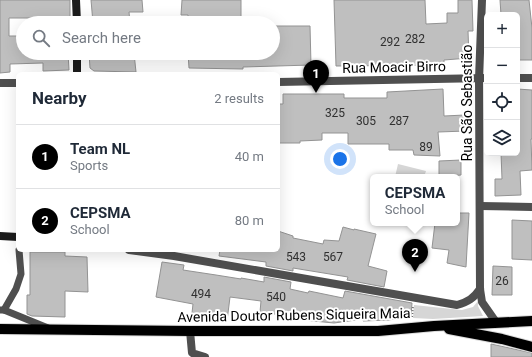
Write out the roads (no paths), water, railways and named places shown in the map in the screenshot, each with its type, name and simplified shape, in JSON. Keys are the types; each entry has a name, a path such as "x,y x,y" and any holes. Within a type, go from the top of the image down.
{"main road":[{"path":"76,0 77,16"},
{"path":"77,60 77,72"},
{"path":"2,237 16,237"},
{"name":"Avenida Doutor Rubens Siqueira Maia","path":"0,329 56,331 378,331 434,326 532,321"},
{"path":"434,326 502,338 532,347"}],"street":[{"name":"Rua São Sebastião","path":"482,0 483,78 480,289 482,302 496,322"},
{"name":"Rua Moacir Birro","path":"280,82 483,78"},
{"path":"520,78 532,78"},
{"path":"0,83 16,83"},
{"path":"480,206 532,206"},
{"path":"144,252 457,305 475,297 480,289"},
{"path":"190,331 192,353 205,357"}],"lane":[{"path":"19,252 21,274 16,289 2,310 56,331"}],"place":[{"name":"Team NL","path":"316,93"},
{"name":"CEPSMA","path":"415,272"}]}
